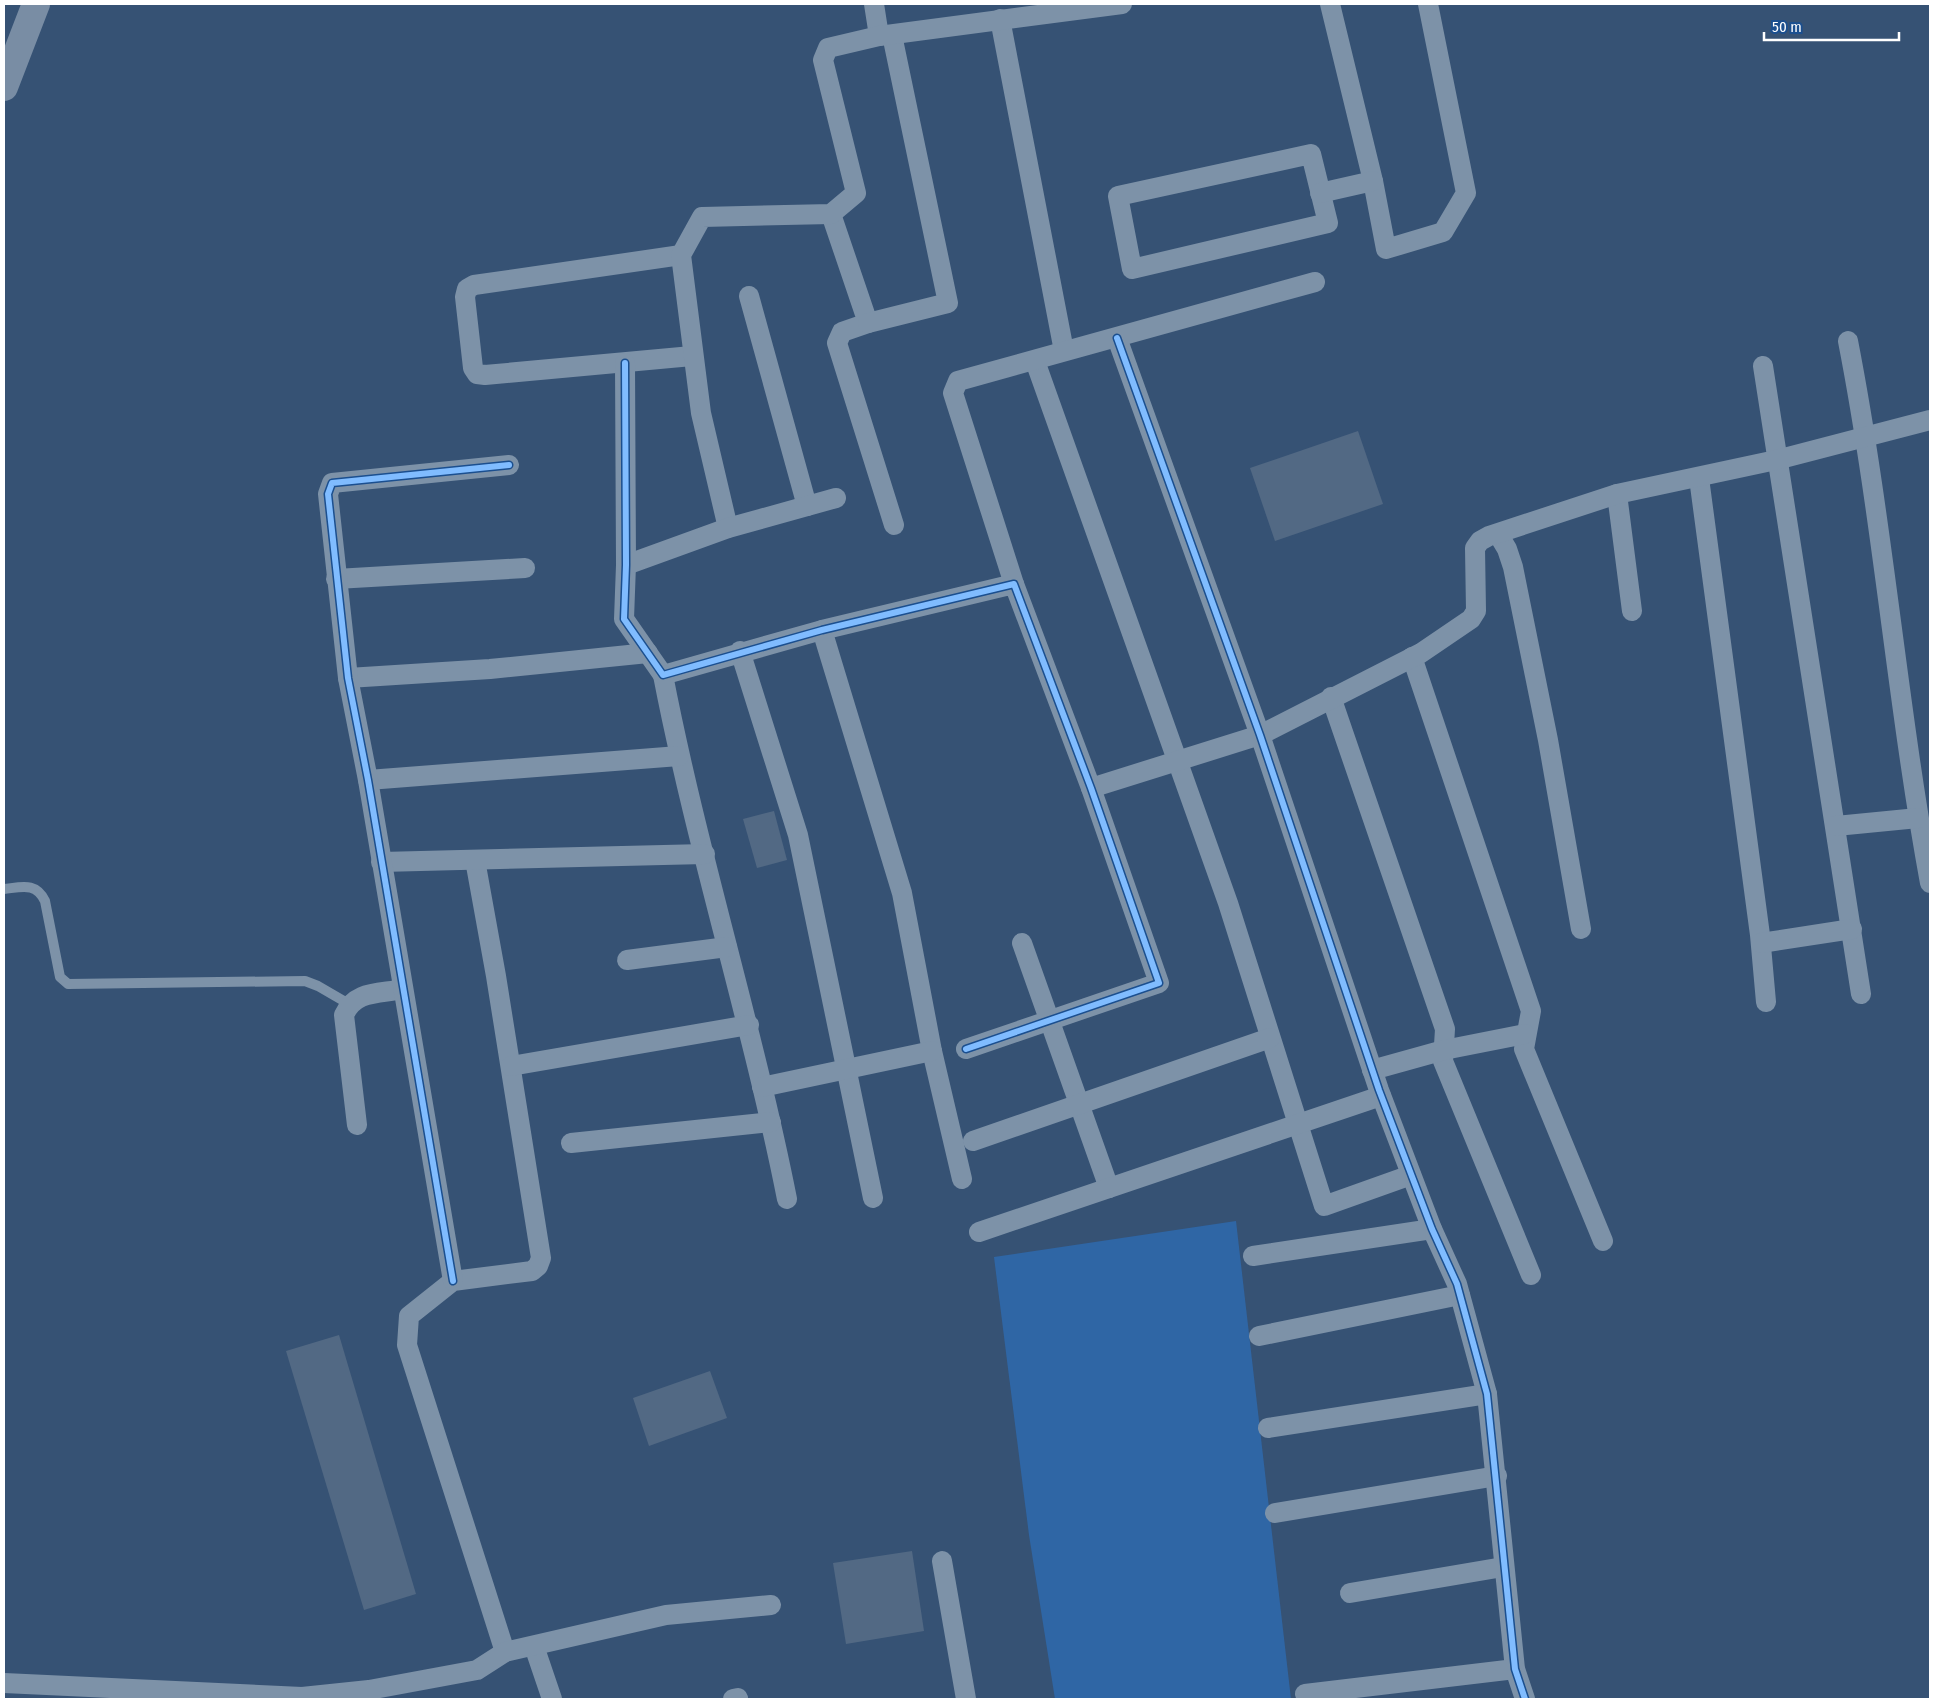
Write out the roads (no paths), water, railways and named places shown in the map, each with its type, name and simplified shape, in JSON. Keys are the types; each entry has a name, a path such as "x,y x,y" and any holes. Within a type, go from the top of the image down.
{"street":[{"path":"4,87 36,4"},
{"path":"874,4 886,36 948,303 868,323 842,332 837,343 894,524"},
{"path":"728,528 701,413 692,356 681,255 702,217 831,214 856,193 824,60 828,48 886,36 1000,19 1122,4"},
{"path":"1330,4 1373,181 1386,249 1443,232 1466,193 1428,4"},
{"path":"1000,19 1064,351"},
{"path":"1311,154 1320,193 1328,223 1132,269 1118,196 1311,154"},
{"path":"1320,193 1373,181"},
{"path":"831,214 868,323"},
{"path":"681,255 474,285 467,289 465,297 473,368 477,374 485,375 692,356"},
{"path":"966,1049 1159,983 1091,788 1014,584 953,393 954,386 958,381 1315,282"},
{"path":"749,296 807,506"},
{"path":"1117,338 1260,735 1381,1096 1432,1229 1460,1295 1487,1394 1497,1476 1503,1567 1515,1668 1526,1699"},
{"path":"1848,341 1867,435 1918,818 1930,883"},
{"path":"1035,361 1228,903 1324,1206 1411,1175"},
{"path":"624,363 626,564 624,619 663,675 679,756 772,1122 787,1199"},
{"path":"1762,366 1861,994"},
{"path":"1091,788 1177,763 1260,735 1331,697 1412,658 1471,620 1476,611 1475,548 1480,541 1617,494 1699,478 1776,460 1930,420"},
{"path":"453,1281 368,780 348,678 328,494 332,483 509,465"},
{"path":"1699,478 1761,943 1766,1002"},
{"path":"1617,494 1632,610"},
{"path":"626,564 728,528 836,498"},
{"path":"1498,534 1507,549 1513,567 1548,740 1581,929"},
{"path":"336,579 525,568"},
{"path":"663,675 822,630 1014,584"},
{"path":"822,630 902,893 932,1051 962,1179"},
{"path":"740,652 798,834 874,1198"},
{"path":"348,678 490,669 648,653"},
{"path":"1412,658 1532,1011 1525,1034 1524,1048 1602,1241"},
{"path":"1331,697 1445,1029 1443,1061 1531,1275"},
{"path":"368,780 679,756"},
{"path":"1836,826 1918,818"},
{"path":"381,862 704,854"},
{"path":"475,860 542,1258 538,1266 532,1270 453,1281 409,1316 407,1345 505,1652"},
{"path":"1761,943 1852,929"},
{"path":"1022,943 1109,1188"},
{"path":"627,960 728,947"},
{"path":"357,1125 344,1015 350,1004 359,997 403,989"},
{"path":"511,1066 748,1025"},
{"path":"1372,1070 1444,1050 1525,1034"},
{"path":"972,1141 1270,1038"},
{"path":"762,1087 848,1071 932,1051"},
{"path":"979,1232 1381,1096"},
{"path":"571,1143 772,1122"},
{"path":"1253,1256 1432,1229"},
{"path":"1259,1336 1460,1295"},
{"path":"1268,1428 1487,1394"},
{"path":"1275,1513 1497,1476"},
{"path":"942,1561 966,1699"},
{"path":"1350,1593 1503,1567"},
{"path":"4,1683 58,1692 323,1697 476,1670 505,1652 666,1615 771,1605"},
{"path":"534,1646 552,1699"},
{"path":"1304,1694 1515,1668"}],"lane":[{"path":"4,889 31,886 41,893 45,902 60,977 68,984 306,981 350,1004"}]}
